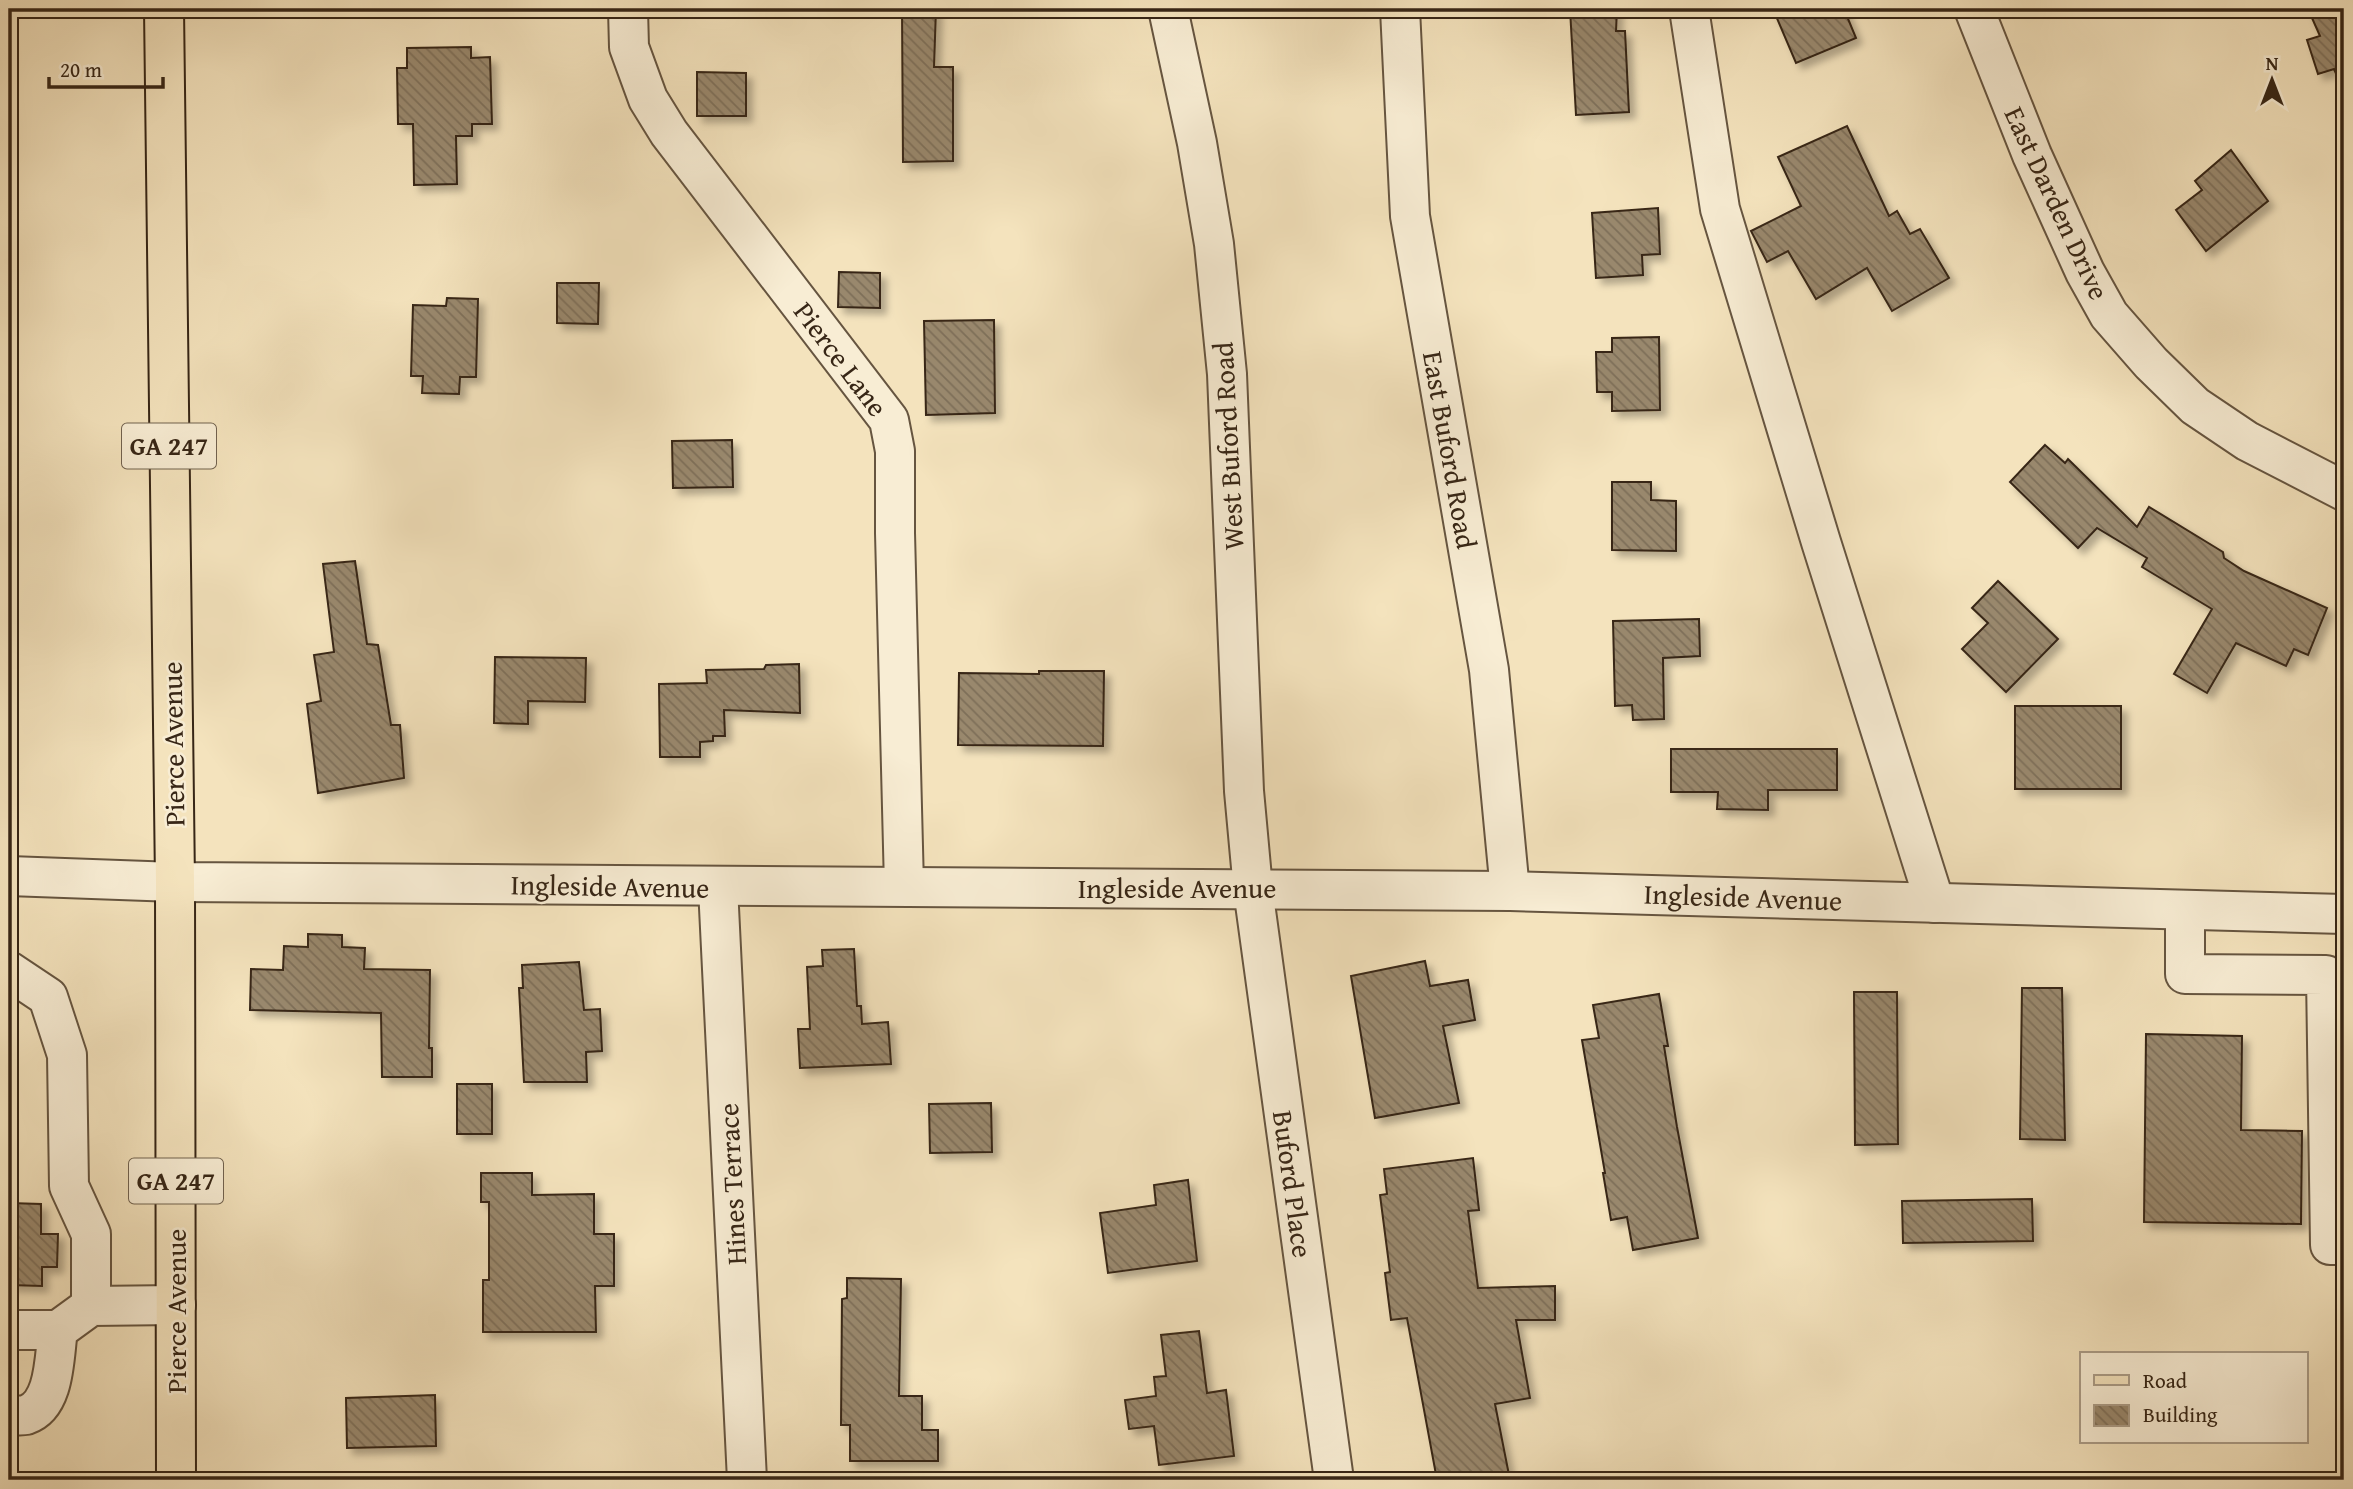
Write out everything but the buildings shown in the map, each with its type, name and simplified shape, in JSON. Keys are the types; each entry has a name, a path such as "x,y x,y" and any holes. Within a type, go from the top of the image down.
{"main road":[{"name":"Pierce Avenue","path":"164,9 175,882 176,1480"}],"street":[{"name":"Pierce Lane","path":"628,9 629,47 648,99 669,133 889,420 895,451 904,886"},
{"name":"West Buford Road","path":"1168,9 1197,143 1214,244 1227,374 1243,777 1253,889"},
{"name":"East Buford Road","path":"1400,9 1410,216 1489,670 1510,891"},
{"path":"1689,9 1720,209 1935,902"},
{"name":"East Darden Drive","path":"1974,9 2032,155 2085,272 2109,315 2194,406 2247,441 2344,491"},
{"name":"Ingleside Avenue","path":"9,876 175,882 1510,891 2334,914"},
{"name":"Hines Terrace","path":"718,887 747,1480"},
{"name":"Buford Place","path":"1253,889 1334,1480"},
{"path":"2185,910 2185,974 2326,975"},
{"path":"2334,914 2326,975 2337,1245"},
{"path":"9,971 48,997 67,1055 69,1186 91,1234 91,1306"},
{"path":"9,1330 58,1330 91,1306 176,1305"},
{"path":"9,1415 25,1415 43,1404 58,1330"}]}
